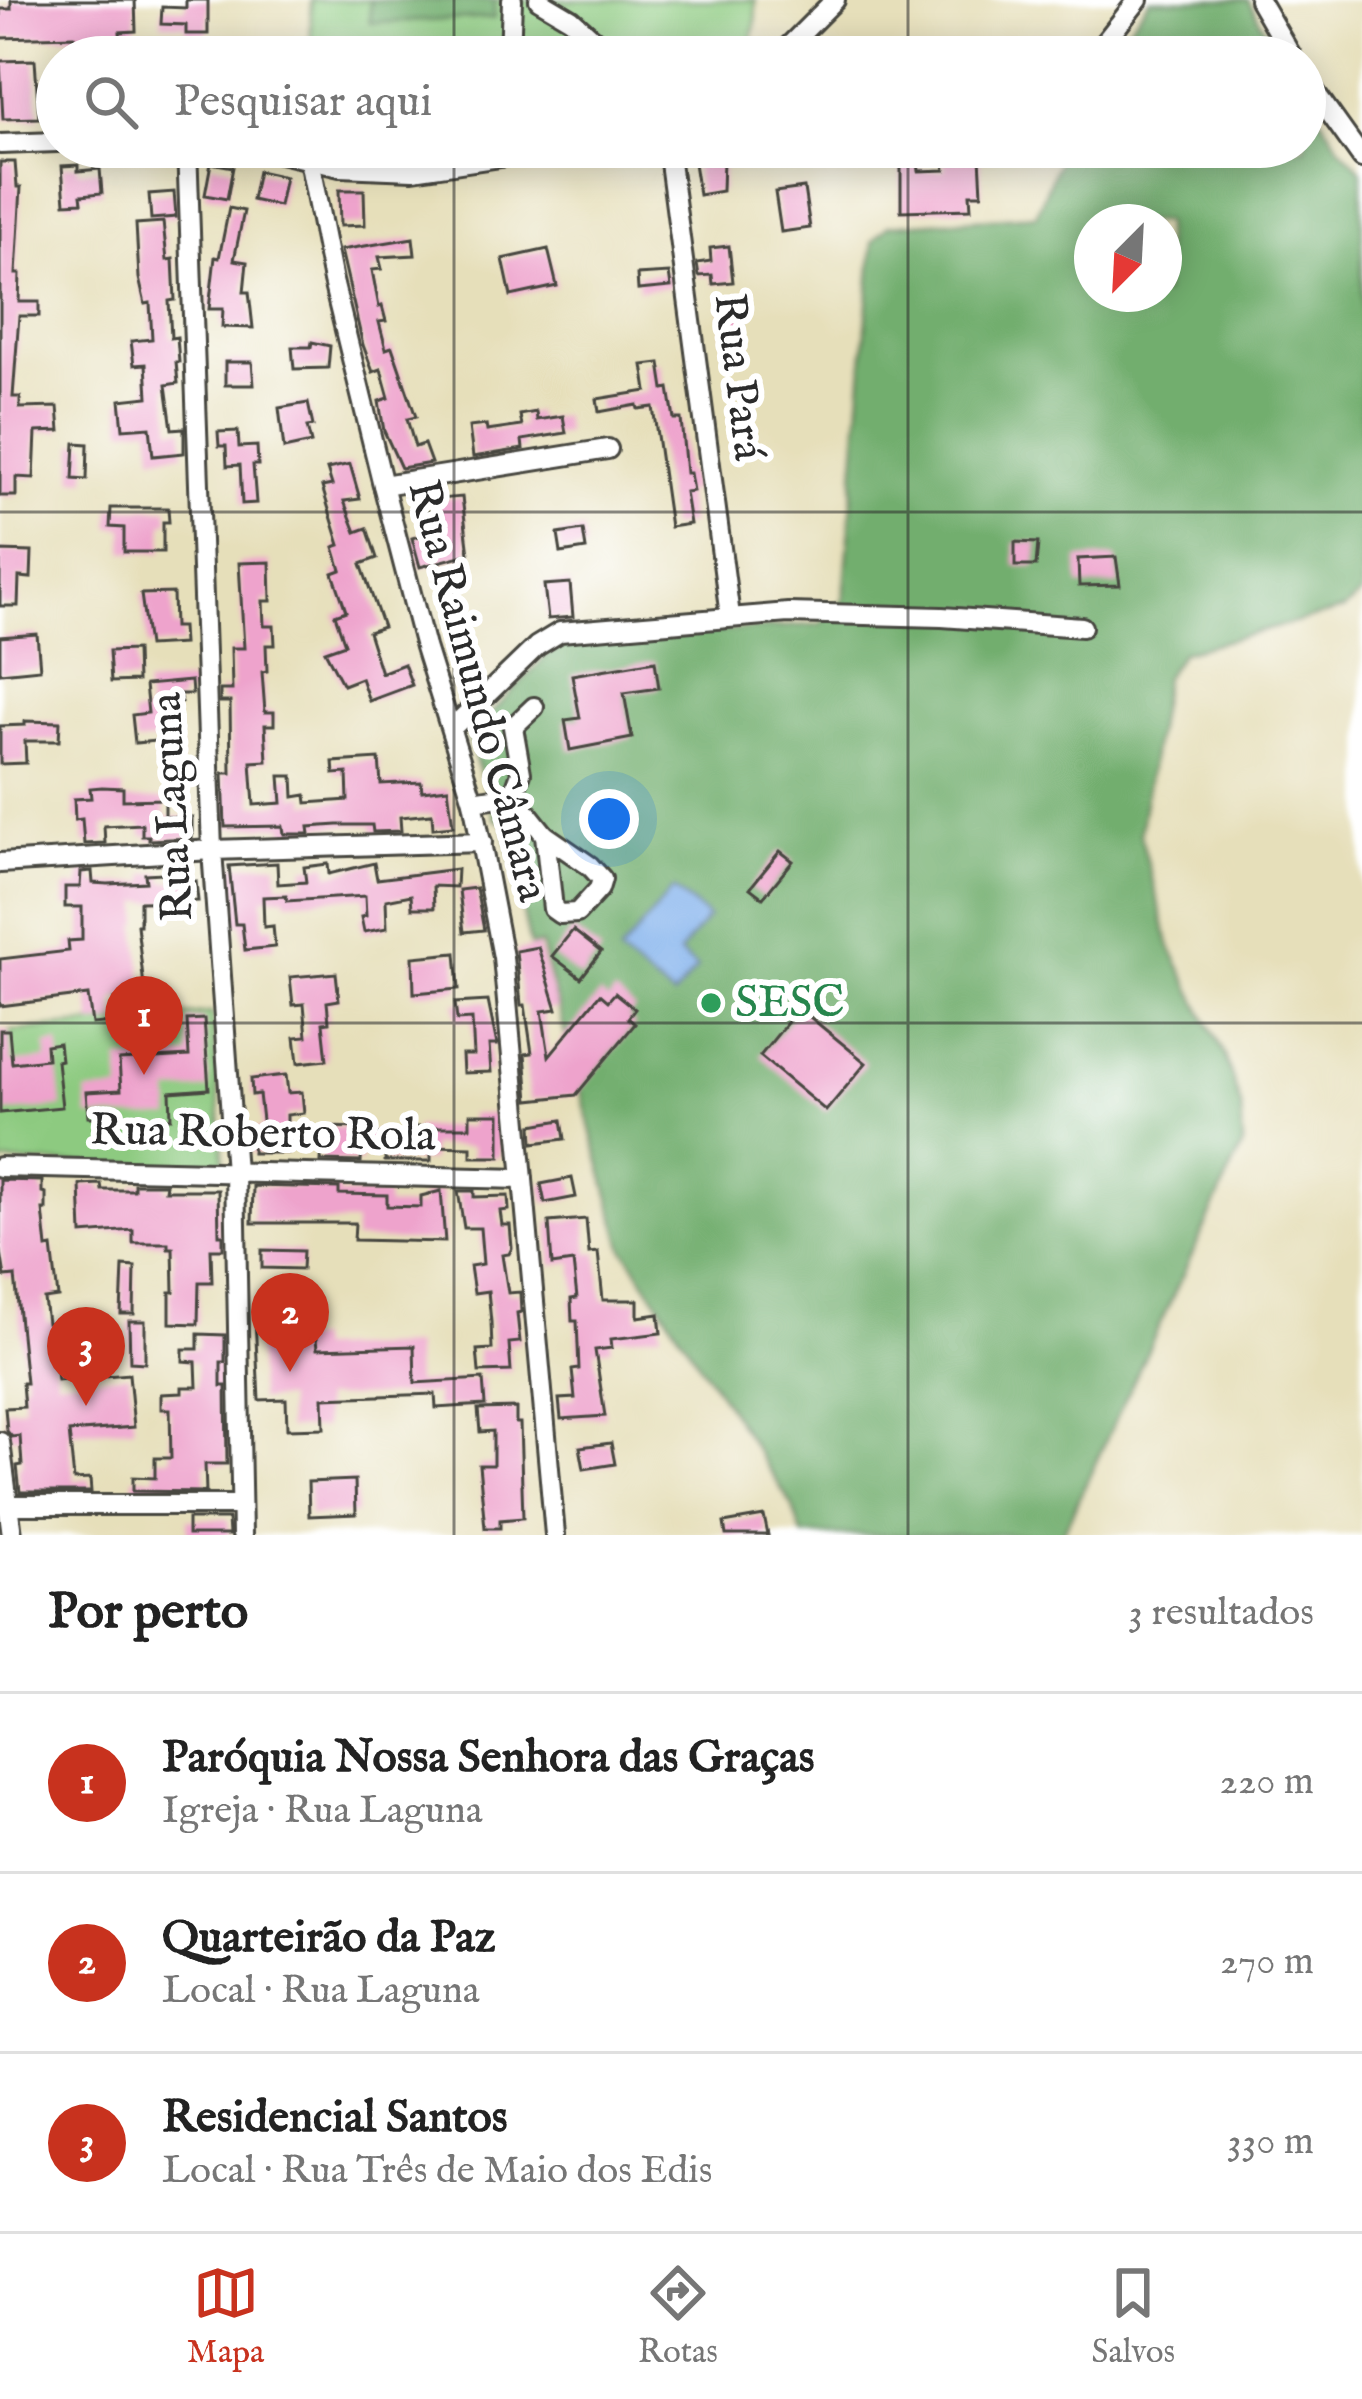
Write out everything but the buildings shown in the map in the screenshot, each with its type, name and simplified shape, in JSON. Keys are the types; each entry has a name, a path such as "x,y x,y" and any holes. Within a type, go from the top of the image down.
{"street":[{"path":"511,36 512,0"},
{"path":"539,0 590,36"},
{"path":"799,36 835,0"},
{"path":"1110,36 1138,0"},
{"path":"1259,0 1280,36"},
{"path":"1326,107 1362,158"},
{"path":"0,144 36,143"},
{"name":"Rua Laguna","path":"188,168 212,850 235,1172 242,1535"},
{"name":"Rua Raimundo Câmara","path":"312,168 333,280 383,485 425,647 473,801 503,957 555,1535"},
{"path":"364,168 424,168"},
{"name":"Rua Pará","path":"671,168 730,616"},
{"path":"383,485 608,449"},
{"path":"452,728 552,634 730,616 883,615 1082,627"},
{"path":"513,795 521,773 513,727 534,706"},
{"path":"473,801 513,795"},
{"path":"513,795 544,835"},
{"path":"0,862 482,842"},
{"name":"Rua Roberto Rola","path":"0,1168 523,1179"},
{"path":"0,1442 12,1535"},
{"path":"8,1505 241,1505"}],"green space":[{"path":"311,0 370,0 370,22 493,18 494,0 755,0 753,36 311,36"},
{"path":"370,0 494,0 494,18 370,23"},
{"path":"1150,0 1248,0 1269,36 1122,36"},
{"path":"1326,126 1362,171 1362,593 1344,610 1182,652 1164,677 1140,834 1170,947 1225,1056 1241,1106 1243,1145 1062,1535 802,1535 792,1505 623,1247 541,945 530,946 504,822 495,819 468,737 548,654 571,642 821,624 844,599 873,241 889,225 1036,215 1055,168 1326,168"},
{"path":"212,1013 224,1168 0,1162 0,1032"}],"water":[{"path":"673,889 708,917 679,953 697,968 673,997 619,954"}],"place":[{"name":"SESC","path":"711,1003"},
{"name":"Paróquia Nossa Senhora das Graças","path":"144,1075"},
{"name":"Quarteirão da Paz","path":"290,1372"},
{"name":"Residencial Santos","path":"86,1406"}]}
